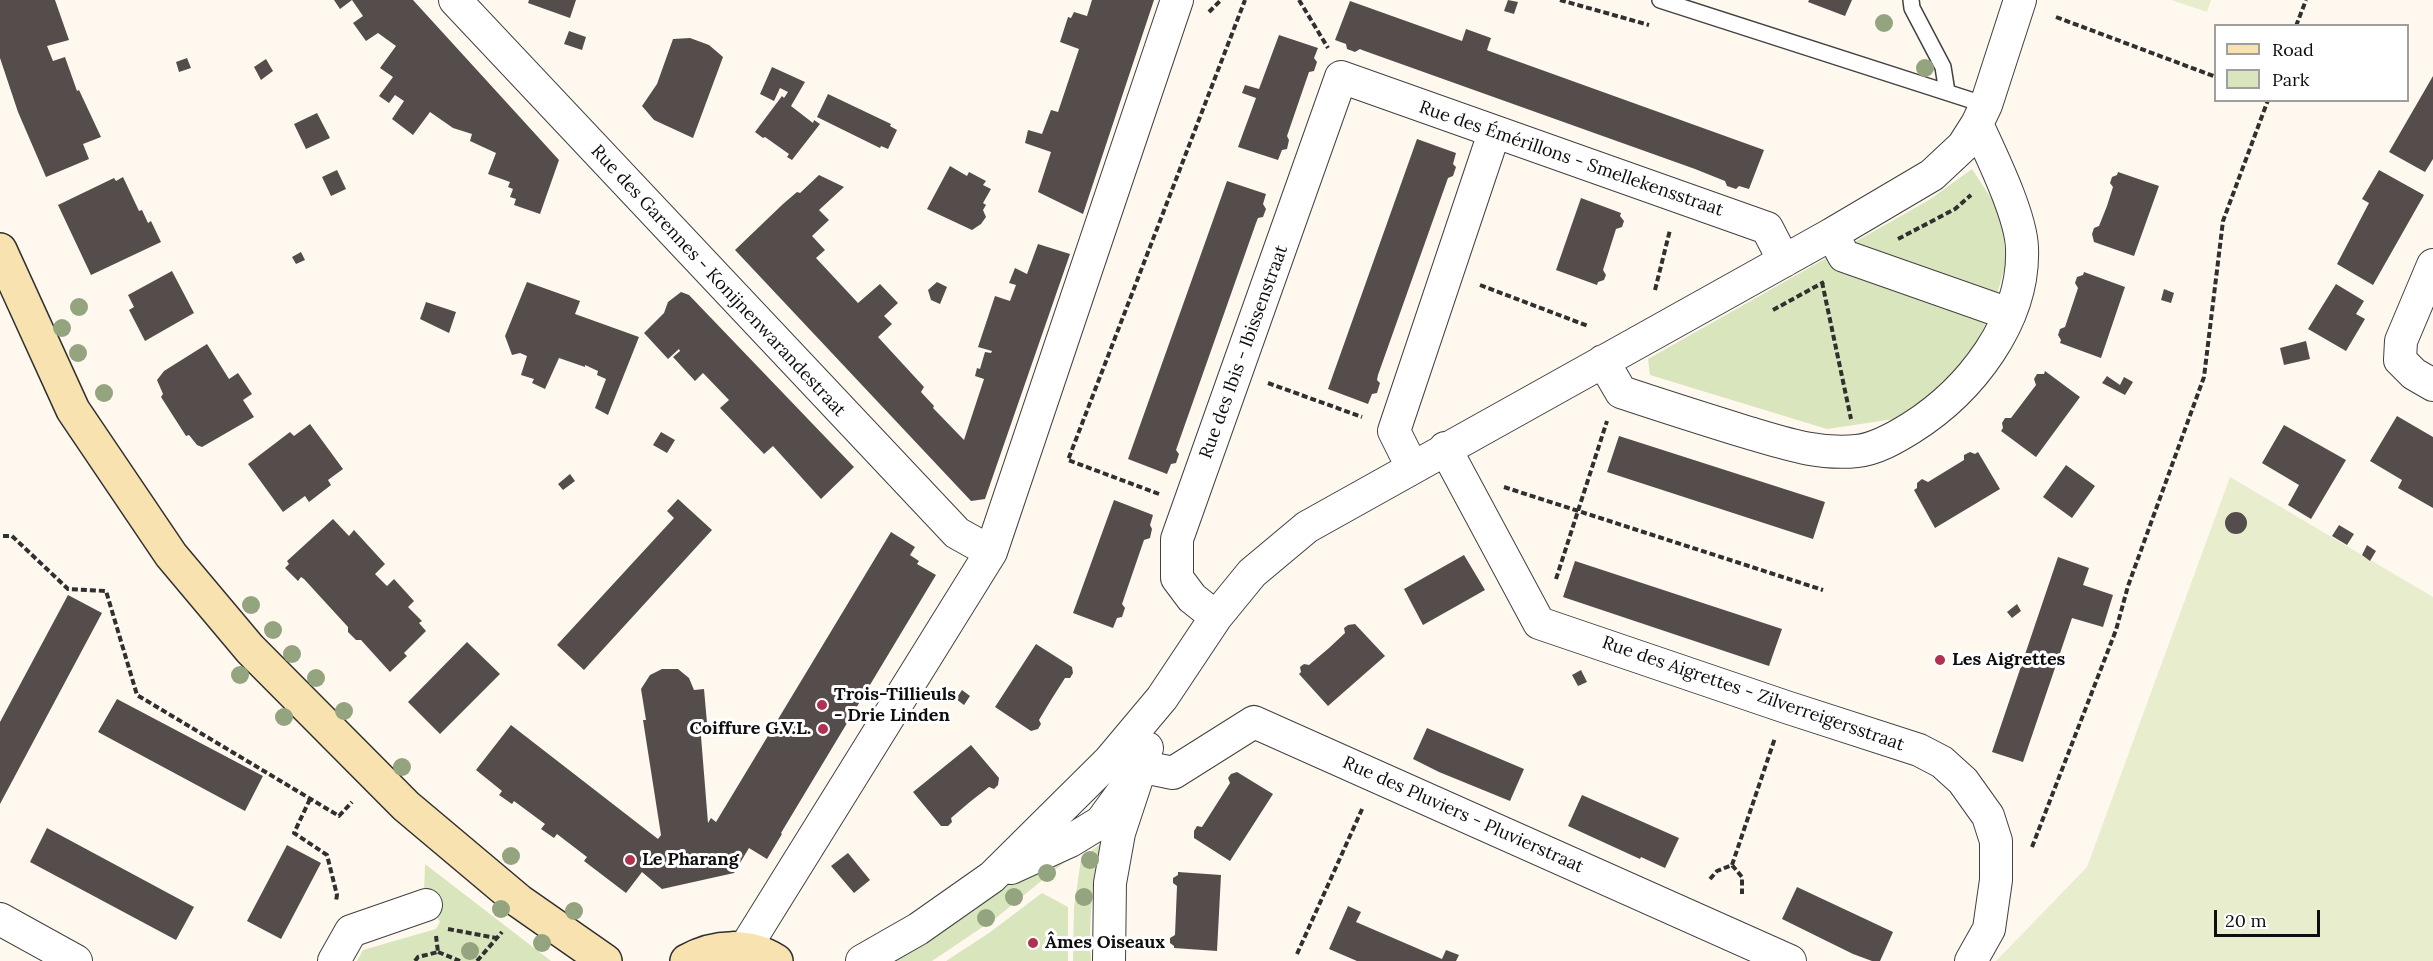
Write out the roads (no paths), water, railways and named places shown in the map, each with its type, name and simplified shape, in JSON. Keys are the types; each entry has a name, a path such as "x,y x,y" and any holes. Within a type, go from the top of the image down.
{"street":[{"name":"Rue des Garennes - Konijnenwarandestraat","path":"454,0 957,533 991,552"},
{"path":"745,948 991,552 1177,0"},
{"path":"862,961 918,929 992,877 1110,760 1162,698 1216,617 1252,573 1307,527 1832,234 1932,175 1963,146 1982,114 2020,0"},
{"name":"Rue des Émérillons - Smellekensstraat","path":"1337,67 1494,133 1767,228 1784,261"},
{"name":"Rue des Ibis - Ibissenstraat","path":"1216,617 1192,598 1178,578 1177,539 1237,372 1337,67"},
{"path":"1603,361 1621,392 1810,450 1858,451 1899,435 1933,414 1962,389 1985,361 2010,314 2021,278 2022,245 1982,114"},
{"path":"1412,467 1394,431 1494,133"},
{"path":"1832,234 1844,256 2010,314"},
{"path":"0,250 74,410 171,555 250,649 406,806 519,901 605,961"},
{"path":"2433,265 2402,340 2400,360 2414,374 2433,385"},
{"name":"Rue des Aigrettes - Zilverreigersstraat","path":"1445,448 1539,623 1919,750 1942,762 1963,781 1988,816 1996,841 1996,880 1989,930 1971,961"},
{"path":"1109,961 1110,883 1119,833 1162,698"},
{"name":"Rue des Pluviers - Pluvierstraat","path":"1141,768 1173,773 1254,722 1790,961"},
{"path":"1110,760 1141,768"},
{"path":"992,877 1070,841 1101,822 1141,768"},
{"path":"0,920 76,961"},
{"path":"334,961 351,931 435,921"},
{"path":"687,961 697,955 718,949 745,948 776,961"}],"lane":[{"path":"1660,0 1947,92 1982,114"},
{"path":"1911,0 1916,16 1943,68 1947,92"}],"place":[{"name":"Les Aigrettes","path":"1940,660"},
{"name":"Trois-Tillieuls - Drie Linden","path":"822,705"},
{"name":"Coiffure G.V.L.","path":"823,729"},
{"name":"Le Pharang","path":"630,860"},
{"name":"Âmes Oiseaux","path":"1033,943"}]}
